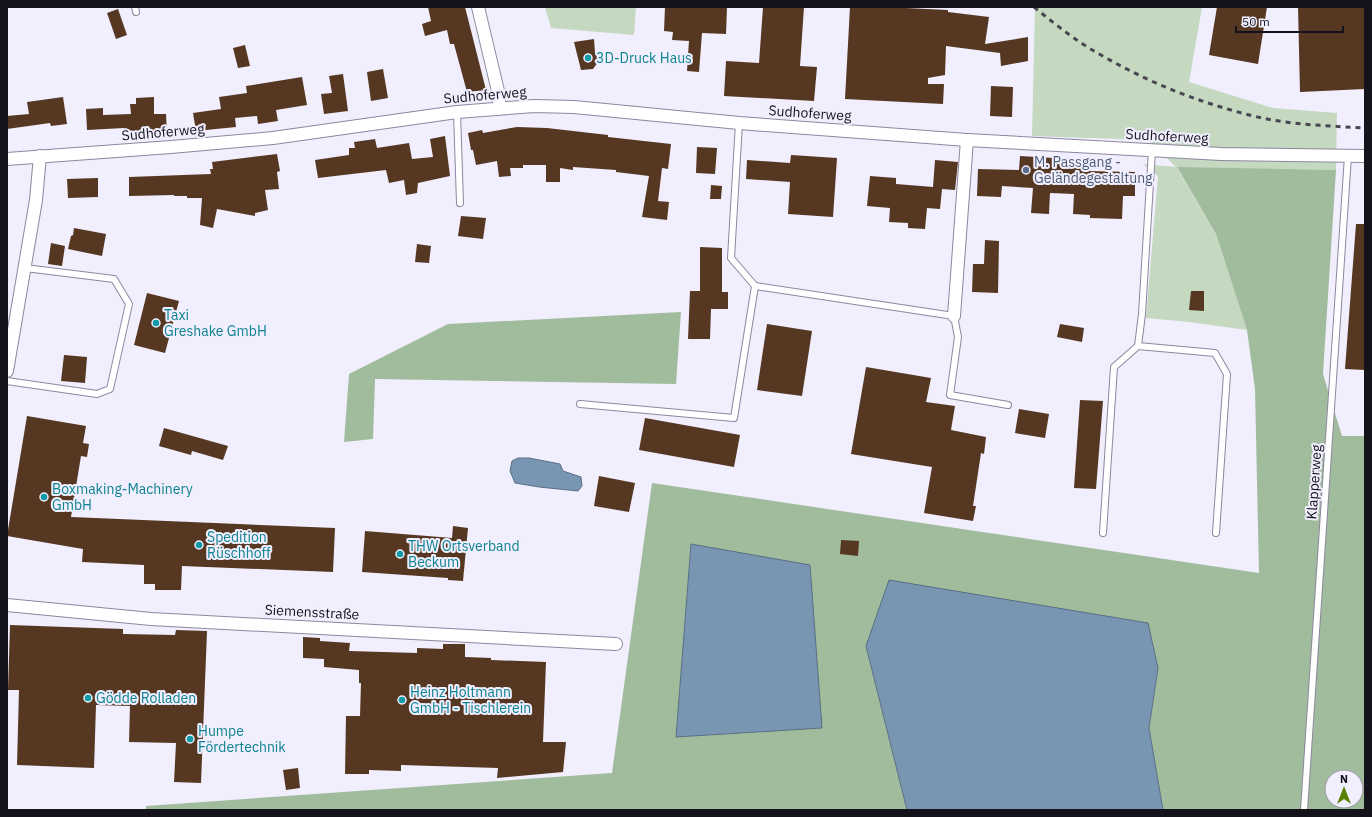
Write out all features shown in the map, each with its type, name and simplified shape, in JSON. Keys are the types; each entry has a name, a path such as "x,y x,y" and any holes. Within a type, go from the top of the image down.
{"street":[{"path":"478,7 498,91 500,108"},
{"name":"Sudhoferweg","path":"7,159 273,138 457,112 534,106 574,107 739,123 967,140 1221,154 1365,156"},
{"path":"954,316 967,140"},
{"path":"7,371 36,200 40,156"},
{"name":"Siemensstraße","path":"7,605 151,619 616,644"}],"lane":[{"path":"457,112 460,203"},
{"path":"739,123 731,258 755,286 954,316 958,336 950,394 1008,405"},
{"path":"1103,533 1114,367 1138,346 1142,314 1152,150"},
{"name":"Klapperweg","path":"1304,810 1348,156"},
{"path":"7,381 97,394 110,389 129,304 114,279 25,268"},
{"path":"580,404 734,418 755,286"},
{"path":"1138,346 1215,352 1227,374 1216,533"}],"green space":[{"path":"545,7 636,7 634,35 551,28"},
{"path":"1035,7 1202,7 1189,82 1273,108 1337,113 1336,170 1177,168 1216,234 1247,330 1146,318 1158,176 1143,164 1176,167 1148,140 1032,136"},
{"path":"1177,167 1336,170 1323,374 1342,436 1365,436 1365,810 1163,810 1149,728 1158,668 866,646 907,810 146,810 146,806 612,773 652,483 1259,573 1255,389 1247,330 1216,234"},
{"path":"681,312 676,384 375,379 373,439 344,442 349,374 448,324"}],"water":[{"path":"518,458 529,458 560,464 563,471 581,477 582,486 578,491 515,483 510,471 512,461"},
{"path":"691,544 810,565 822,728 676,737"},
{"path":"889,580 1148,623 1158,668 1149,728 1163,810 907,810 866,646"}],"building":[{"path":"428,7 465,7 486,90 467,92 454,44 450,44 447,30 425,36 422,24 431,21"},
{"path":"665,7 727,7 726,34 702,33 699,72 687,71 689,41 672,40 673,32 664,31"},
{"path":"763,7 804,7 800,66 817,67 814,101 724,96 726,61 759,63"},
{"path":"850,7 948,10 948,12 989,17 985,44 1028,37 1028,61 1001,66 1000,53 946,46 945,75 928,78 928,84 944,84 943,104 845,99"},
{"path":"1217,7 1267,7 1258,64 1209,55"},
{"path":"1298,7 1365,7 1365,89 1300,92"},
{"path":"118,9 127,35 116,39 107,13"},
{"name":"3D-Druck Haus","path":"594,39 595,53 597,54 598,62 593,69 581,70 574,42"},
{"path":"245,45 250,66 238,68 233,48"},
{"path":"383,69 388,98 371,101 367,72"},
{"path":"343,74 348,111 324,114 321,94 332,93 329,76"},
{"path":"302,77 307,105 276,110 278,121 258,124 257,116 235,118 236,127 196,131 193,113 221,109 219,97 247,93 246,86"},
{"path":"991,86 1013,87 1012,117 990,116"},
{"path":"63,97 67,124 51,126 50,123 7,129 7,116 29,114 27,102"},
{"path":"154,97 154,114 166,114 167,134 124,135 124,128 87,130 86,109 103,108 103,115 131,114 130,104 136,104 136,98"},
{"path":"517,127 547,128 671,144 668,169 662,168 658,201 669,202 667,220 642,217 649,176 616,172 616,170 573,167 573,170 560,168 560,182 546,182 546,165 523,165 523,168 510,168 511,176 499,177 497,161 476,165 473,150 471,150 468,133 482,130 483,133"},
{"path":"445,136 450,176 418,183 417,193 406,195 404,180 389,183 386,170 318,178 315,160 349,155 349,148 355,148 354,142 375,139 377,148 409,143 412,159 433,157 430,139"},
{"path":"697,147 717,148 715,174 696,173"},
{"path":"277,154 280,171 277,172 279,189 265,190 268,210 255,213 255,216 217,209 213,228 200,225 202,198 187,198 187,196 174,195 129,196 129,177 211,174 210,169 213,169 212,162"},
{"path":"791,155 837,158 833,217 788,214 790,182 746,179 747,160 790,163"},
{"path":"1020,156 1088,160 1087,171 1135,172 1135,196 1123,196 1122,219 1090,218 1090,215 1073,214 1074,194 1050,193 1049,214 1031,213 1033,188 1002,186 1001,197 977,196 978,169 1019,170"},
{"path":"935,160 958,162 955,190 942,189 940,209 927,208 925,229 908,228 908,223 889,222 890,208 867,206 870,176 896,178 896,184 933,187"},
{"path":"98,178 98,197 68,198 67,179"},
{"path":"711,185 722,186 721,199 710,199"},
{"path":"461,216 486,218 483,239 458,236"},
{"path":"1356,224 1365,224 1365,370 1345,369"},
{"path":"74,228 106,234 102,256 68,249"},
{"path":"985,240 999,241 998,293 972,292 973,264 984,264"},
{"path":"51,243 65,246 62,266 48,264"},
{"path":"417,244 431,246 429,263 415,262"},
{"path":"700,247 722,248 722,292 728,292 728,309 711,309 710,339 688,339 690,291 700,291"},
{"path":"1191,291 1204,291 1204,311 1189,310"},
{"name":"Taxi Greshake GmbH","path":"147,293 179,301 165,353 134,345"},
{"path":"767,324 812,331 802,396 757,390"},
{"path":"1060,324 1084,328 1082,342 1057,337"},
{"path":"64,355 87,357 85,383 61,381"},
{"path":"866,367 931,378 926,402 955,406 951,430 986,437 984,454 981,453 973,506 976,506 973,521 924,513 932,467 851,454"},
{"path":"1080,400 1103,401 1096,489 1074,488"},
{"path":"1019,409 1049,414 1045,438 1015,433"},
{"path":"27,416 86,426 83,443 89,444 87,457 81,456 71,517 335,528 333,572 182,566 181,590 155,590 155,584 144,584 144,565 82,562 83,549 7,536"},
{"path":"645,418 740,435 734,467 639,450"},
{"path":"164,428 228,446 223,460 192,451 191,455 159,446"},
{"path":"599,476 635,483 629,512 594,506"},
{"name":"THW Ortsverband Beckum","path":"453,526 468,528 463,581 448,580 448,578 362,572 365,531 452,538"},
{"path":"841,540 859,541 858,556 840,554"},
{"name":"Gödde Rolladen","path":"10,625 123,629 123,634 175,635 176,630 207,631 201,783 174,782 176,743 129,742 130,706 96,705 94,768 17,765 19,690 8,690"},
{"path":"303,637 320,638 320,641 350,643 349,651 417,653 417,648 443,649 443,644 465,644 465,657 491,658 491,660 546,662 543,742 566,742 563,772 497,778 498,768 401,765 401,771 369,770 369,774 345,774 346,716 360,716 361,683 359,683 359,670 324,667 324,659 303,658"},
{"path":"298,768 300,788 286,790 283,770"}],"railway":[{"path":"1034,7 1075,39 1120,66 1199,100 1262,118 1313,125 1365,128"}],"place":[{"name":"3D-Druck Haus","path":"588,58"},
{"name":"M. Passgang - Geländegestaltung","path":"1026,170"},
{"name":"Taxi Greshake GmbH","path":"156,323"},
{"name":"Boxmaking-Machinery GmbH","path":"44,497"},
{"name":"Spedition Rüschhoff","path":"199,545"},
{"name":"THW Ortsverband Beckum","path":"400,554"},
{"name":"Gödde Rolladen","path":"88,698"},
{"name":"Heinz Holtmann GmbH - Tischlerein","path":"402,700"},
{"name":"Humpe Fördertechnik","path":"190,739"}]}
